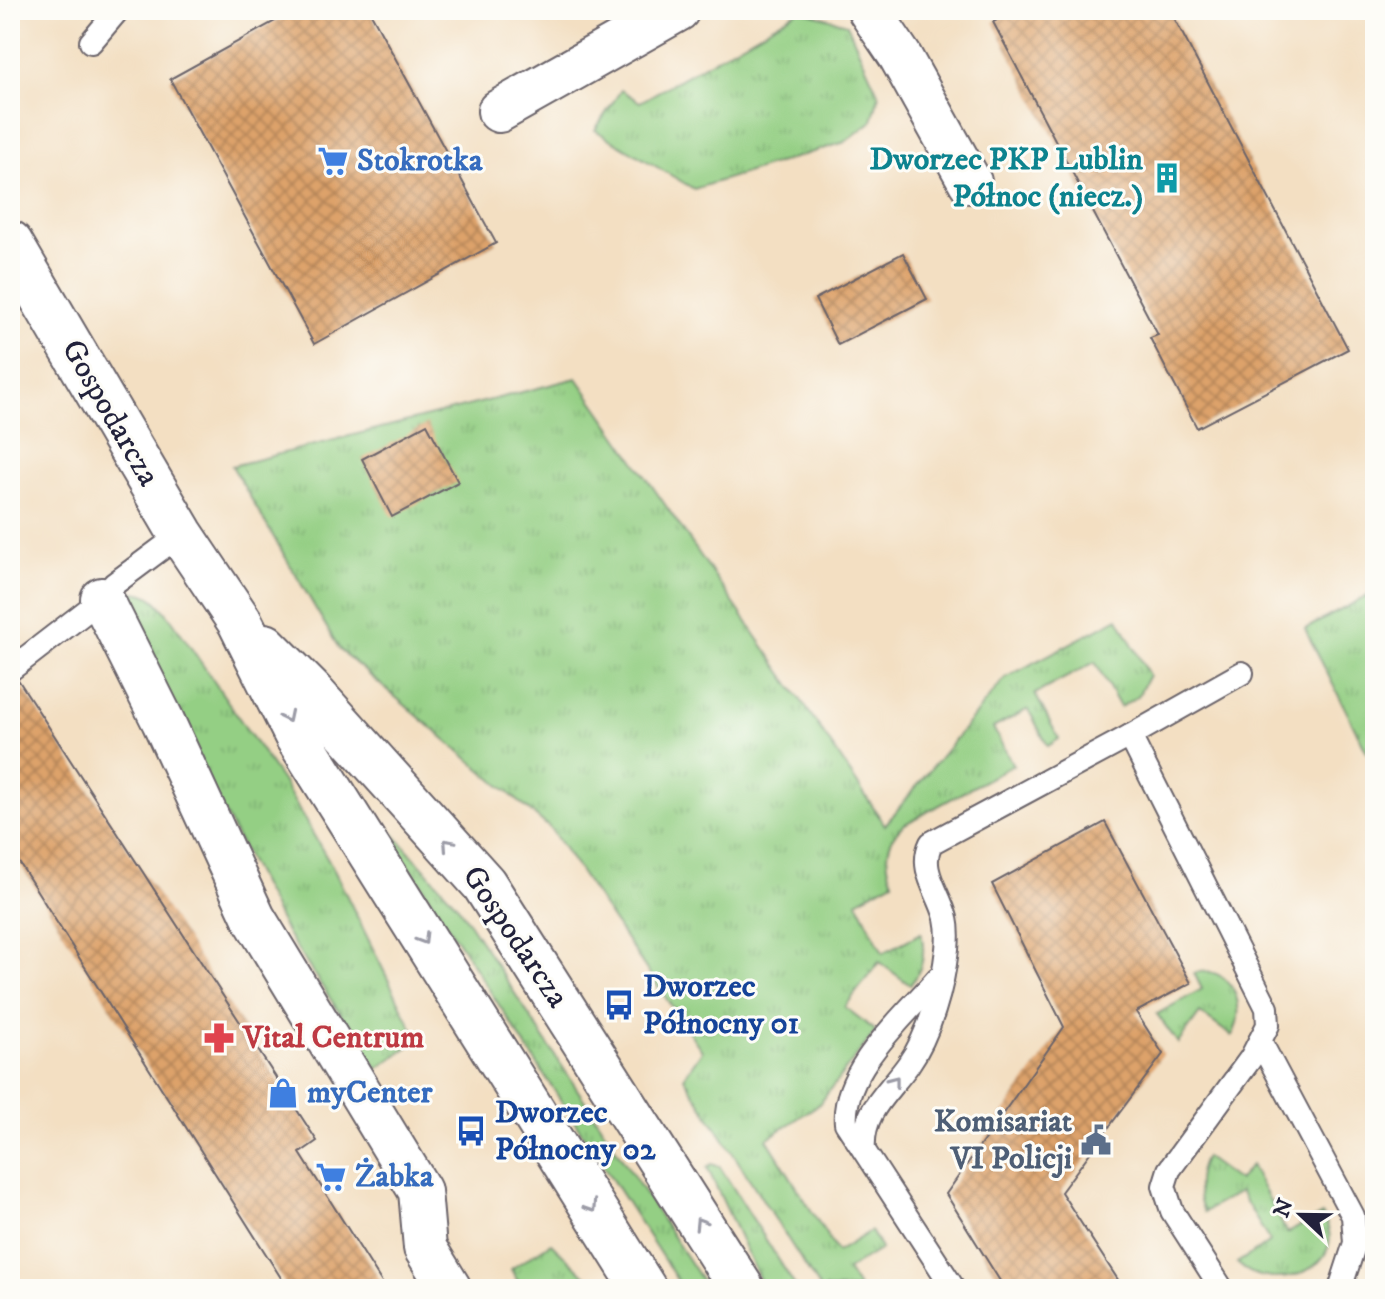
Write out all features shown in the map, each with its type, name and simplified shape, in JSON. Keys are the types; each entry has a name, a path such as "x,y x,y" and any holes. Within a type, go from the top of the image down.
{"street":[{"path":"499,111 678,10"},
{"path":"869,10 900,56 970,182"},
{"name":"Gospodarcza","path":"10,243 181,534 240,622 297,736 644,1289"},
{"path":"102,599 163,721 254,918 420,1191 425,1248 450,1289"},
{"name":"Gospodarcza","path":"240,622 310,691 484,884 742,1289"}],"lane":[{"path":"91,42 118,10"},
{"path":"10,670 102,599 114,584 181,534"},
{"path":"864,1150 867,1119 908,1064 928,1022 944,971 946,919 930,880 925,856 931,843 1242,673"},
{"path":"1130,736 1267,1008 1268,1025 1251,1058 1169,1170 1164,1186 1172,1211 1222,1289"},
{"path":"944,971 881,1042 859,1073 848,1094 845,1110 846,1123 954,1289"},
{"path":"1260,1041 1353,1216 1355,1243 1340,1289"}],"green space":[{"path":"800,10 847,24 879,95 872,121 845,142 694,189 595,130 621,90 640,102"},
{"path":"577,378 885,825 1005,678 1118,618 1149,675 1138,696 1120,707 1095,662 1035,694 1059,739 1048,746 1028,709 993,728 1013,765 903,825 893,837 888,851 888,866 893,881 857,901 883,953 921,933 921,967 910,985 879,962 845,1007 876,1031 819,1104 767,1139 837,1252 871,1231 881,1249 847,1270 859,1289 820,1289 684,1077 702,1051 550,828 340,650 232,466"},
{"path":"132,592 150,597 172,620 284,784 335,872 418,1040 377,1069 287,934 163,695 125,605"},
{"path":"1375,592 1375,768 1305,629"},
{"path":"374,812 458,906 707,1289 683,1289"},
{"path":"1204,971 1224,979 1231,986 1238,1005 1236,1026 1232,1036 1200,1013 1178,1043 1157,1014 1202,989 1194,973"},
{"path":"1205,1157 1238,1181 1251,1165 1287,1233 1322,1215 1329,1233 1328,1249 1319,1262 1288,1277 1270,1278 1252,1273 1237,1263 1270,1242 1240,1192 1204,1212 1198,1184"},
{"path":"712,1164 720,1167 797,1289 764,1289 707,1167"},
{"path":"551,1243 599,1289 522,1289 511,1269"}],"building":[{"name":"Stokrotka","path":"295,10 369,10 496,243 314,344 170,79"},
{"name":"Dworzec PKP Lublin Północ (niecz.)","path":"1016,10 1170,10 1348,349 1197,428 1150,338 1158,335 993,22"},
{"path":"903,253 927,299 838,345 815,299"},
{"path":"427,424 458,482 392,517 362,459"},
{"path":"19,681 317,1141 300,1153 386,1289 288,1289 10,848 10,684"},
{"path":"1105,822 1191,983 1136,1012 1163,1054 1061,1192 1124,1289 1005,1289 946,1194 1064,1027 992,884"}],"place":[{"name":"Stokrotka","path":"333,161"},
{"name":"Dworzec PKP Lublin Północ (niecz.)","path":"1167,178"},
{"name":"Dworzec Północny 01","path":"619,1005"},
{"name":"Vital Centrum","path":"219,1038"},
{"name":"myCenter","path":"283,1093"},
{"name":"Dworzec Północny 02","path":"471,1131"},
{"name":"Komisariat VI Policji","path":"1096,1140"},
{"name":"Żabka","path":"331,1177"}]}
